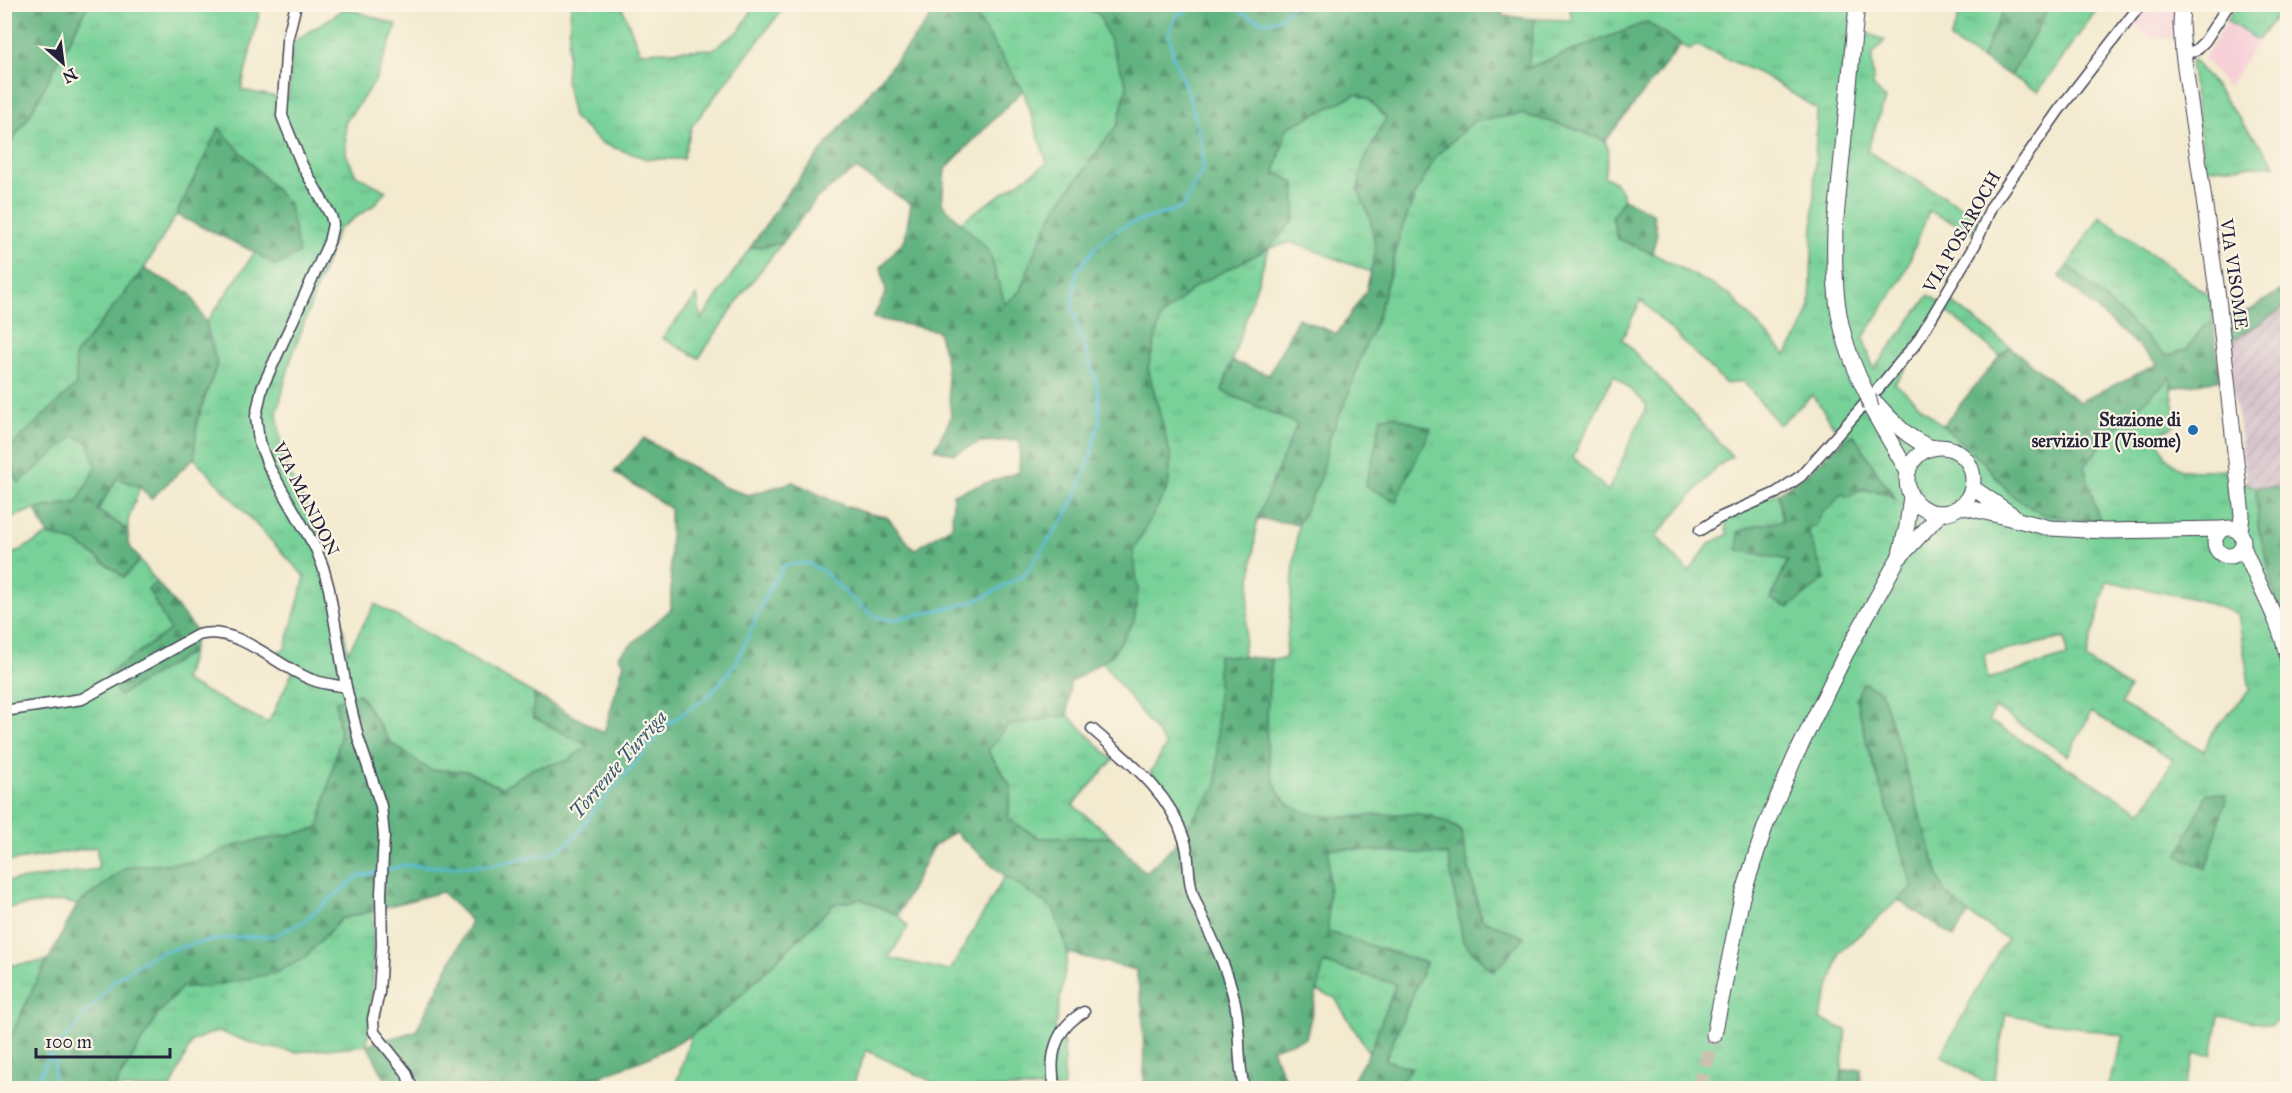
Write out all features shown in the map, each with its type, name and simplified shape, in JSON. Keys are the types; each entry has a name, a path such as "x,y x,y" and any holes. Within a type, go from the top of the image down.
{"main road":[{"path":"1857,4 1835,228 1834,258 1840,328 1852,363 1908,472"},
{"name":"VIA VISOME","path":"2182,4 2183,53 2218,298 2240,500 2234,517 2232,538"},
{"path":"1872,398 1908,435 1933,448"},
{"path":"1714,1035 1742,897 1766,827 1795,757 1845,655 1898,559 1907,526 1911,496 1907,480 1908,472 1916,457 1933,448 1944,447 1955,450 1970,466 1973,488 1961,506 1952,511 1941,513 1923,508 1911,496"},
{"path":"1973,488 2024,523"},
{"path":"1961,506 2050,528 2185,530 2232,538"},
{"path":"1898,559 1941,513"},
{"path":"2185,530 2216,546 2221,553 2232,538"},
{"path":"2232,538 2270,603 2281,630 2288,661"}],"street":[{"name":"VIA MANDON","path":"296,4 287,41 282,116 302,165 328,208 333,224 329,242 262,388 258,401 256,429 269,467 316,549 323,567 329,588 346,687 358,736 381,806 382,946 379,993 373,1019 374,1032 406,1072 412,1089"},
{"name":"VIA POSAROCH","path":"1700,530 1719,518 1776,493 1795,480 1811,467 1872,398 1917,342 1976,243 1991,207 2059,110 2141,4"},
{"path":"2183,53 2195,51 2205,41 2229,4"},
{"path":"4,711 82,699 198,635 208,632 236,638 314,681 346,687"},
{"path":"1092,729 1150,781 1167,802 1177,820 1189,859 1193,894 1222,958 1235,1004 1239,1063 1244,1089"},
{"path":"1055,1089 1051,1069 1058,1038 1071,1019 1084,1012"}],"shaded area":[{"path":"2144,5 2176,5 2175,39 2149,37 2131,20"},
{"path":"2227,21 2258,40 2228,88 2204,58"},
{"path":"2287,306 2287,487 2256,487 2247,483 2228,352 2232,341"}],"green space":[{"path":"5,4 88,5 28,118 5,150"},
{"path":"1026,4 1036,7 1074,5 1099,13 1127,85 1118,124 1091,161 1036,248 1020,291 1005,305 989,251 960,222 1047,163 1023,90 969,5"},
{"path":"1570,4 1865,5 1862,31 1885,40 1872,56 1873,86 1885,99 1867,151 1979,217 1973,232 1929,211 1903,277 1863,338 1874,369 1929,295 1943,305 1947,298 2010,347 2000,356 1948,312 1895,383 1986,465 2011,495 2084,466 2113,431 2172,376 2171,388 2177,421 2171,428 2156,437 2166,457 2181,470 2226,470 2234,479 2256,487 2258,525 2287,642 2287,1022 2277,1021 2272,1025 2219,1016 2212,1055 2195,1054 2184,1088 2107,1088 2124,1036 2006,1014 1992,1088 1941,1055 2007,939 1969,914 1944,892 1881,692 1856,698 1868,747 1913,887 1840,952 1820,1019 1846,1030 1840,1088 1395,1088 1412,1068 1385,1060 1426,964 1328,932 1329,848 1448,855 1463,942 1493,972 1523,937 1481,919 1460,829 1426,815 1330,817 1309,813 1290,805 1279,793 1272,777 1268,757 1267,714 1272,659 1285,659 1298,524 1321,478 1330,436 1348,395 1391,272 1401,231 1415,195 1437,155 1474,121 1521,114 1570,127 1605,141 1609,151 1604,176 1617,185 1624,199 1612,216 1618,239 1652,253 1729,294 1786,355 1801,331 1810,306 1817,109 1765,76 1696,45 1690,50 1647,22 1527,68 1535,19 1571,20","holes":["1641,300 1726,384 1743,381 1779,425 1813,395 1843,440 1854,435 1895,497 1868,490 1841,494 1809,527 1809,535 1825,579 1771,598 1788,560 1739,550 1758,525 1783,521 1778,493 1724,512 1727,535 1709,544 1689,572 1656,536 1716,468 1732,456 1622,339","1614,375 1647,405 1608,491 1573,457","1373,459 1396,501 1365,486","2107,581 2199,600 2238,614 2250,690 2212,732 2204,751 2121,704 2129,688 2086,659","2065,638 2067,656 1988,679 1984,654","1994,707 2068,756 2091,712 2173,760 2142,812 1989,721"]},
{"path":"88,5 261,5 241,90 288,99 293,42 346,8 397,25 375,81 345,123 346,154 356,175 386,191 373,206 338,229 290,362 277,413 283,459 326,547 348,652 375,604 534,694 533,717 588,746 567,761 534,768 502,788 467,771 430,770 391,743 360,695 336,702 340,738 318,829 239,844 195,862 127,867 77,905 63,901 5,908 5,882 98,869 97,847 5,862 5,558 48,535 76,542 124,577 140,560 157,582 148,589 170,630 108,674 119,695 192,652 184,681 268,723 296,665 274,653 285,649 305,577 194,458 197,421 217,364 206,323 255,252 276,266 258,171 219,128 176,215 144,269 75,355 77,385 5,452 19,483 74,435 88,442 96,467 77,503 35,509 5,520 4,325 9,317 4,314 5,150 28,118"},
{"path":"571,5 621,5 640,52 713,49 739,31 755,5 786,5 692,126 683,159 647,159 601,143 573,117 566,83"},
{"path":"941,5 969,5 1023,90 945,169 942,204 989,251 1005,304 1020,291 1036,248 1057,206 1118,124 1127,85 1099,14 1074,5 1503,5 1502,16 1535,19 1528,68 1647,22 1681,45 1605,141 1570,127 1521,114 1474,121 1437,155 1415,195 1401,231 1377,320 1330,436 1321,478 1298,524 1257,519 1297,424 1222,391 1232,361 1269,375 1298,318 1337,334 1366,291 1376,250 1370,218 1358,189 1363,163 1386,118 1368,99 1356,94 1287,128 1275,172 1295,183 1295,219 1269,248 1197,285 1161,317 1148,368 1171,458 1168,487 1133,551 1138,589 1134,621 1112,655 1070,683 1068,715 1008,725 988,751 1011,786 1008,819 1039,838 1112,837 1145,873 1173,847 1217,785 1218,655 1272,659 1267,714 1268,757 1272,777 1279,793 1290,805 1316,815 1354,817 1427,815 1460,830 1481,919 1524,937 1494,972 1463,942 1448,855 1329,848 1328,932 1426,963 1385,1060 1412,1068 1395,1088 1348,1088 1369,1053 1396,984 1324,963 1306,1038 1272,1049 1289,1088 1144,1088 1143,1012 1136,970 1068,953 1054,909 1005,876 954,832 932,848 898,915 862,899 834,904 732,1004 691,1035 648,1058 603,1075 552,1088 390,1088 367,1045 416,1031 471,921 442,892 341,919 303,959 275,973 207,987 182,987 158,1014 114,1088 5,1088 5,1051 29,996 77,905 127,867 195,862 239,844 318,829 340,738 336,701 359,694 391,743 430,770 467,771 501,788 534,768 567,761 588,746 533,717 534,694 604,733 624,663 618,656 671,609 670,508 614,472 644,438 724,487 748,495 793,482 850,508 887,517 914,550 952,526 953,494 1019,472 1020,440 980,442 954,454 935,449 951,417 945,355 938,331 873,318 886,292 881,267 905,239 911,204 856,169 817,198 782,243 750,248 788,192"},
{"path":"1963,5 2006,5 1981,59 1950,40"},
{"path":"2006,5 2050,5 2011,76 1981,59"},
{"path":"2050,5 2100,5 2038,92 2011,76"},
{"path":"2236,5 2279,5 2283,7 2258,40 2227,21"},
{"path":"2192,60 2276,165 2205,168 2190,63"},
{"path":"1356,94 1368,99 1386,118 1358,189 1370,218 1376,250 1371,272 1292,242 1269,248 1275,172 1287,128"},
{"path":"219,128 289,204 299,253 276,266 255,252 176,215"},
{"path":"1624,199 1653,213 1657,234 1652,253 1618,239 1612,216"},
{"path":"2100,216 2212,298 2213,322 2205,325 2187,349 2166,356 2068,265"},
{"path":"782,243 741,296 699,358 662,338 697,295 701,320 750,248"},
{"path":"1269,248 1222,391 1298,424 1268,520 1257,519 1243,657 1218,656 1217,785 1189,825 1150,773 1166,745 1102,662 1112,655 1138,589 1133,551 1168,487 1171,458 1148,368 1161,317 1197,285"},
{"path":"2068,265 2166,356 2187,349 2205,325 2213,322 2220,380 2171,388 2171,377 2113,431 2084,466 2100,523 2041,514 2011,495 1986,465 1943,425 2010,347 2079,402 2158,364 2059,276"},
{"path":"144,269 190,293 206,323 217,364 197,421 194,458 151,499 140,487 117,478 97,510 128,530 128,544 140,560 124,577 76,542 48,535 35,509 77,502 96,467 88,442 74,436 19,483 5,452 76,385 75,355"},
{"path":"2287,288 2287,306 2232,341 2228,352 2225,319 2252,309"},
{"path":"1395,416 1431,429 1396,501 1365,486 1381,417"},
{"path":"1854,435 1896,500 1885,491 1869,491 1864,488 1849,497 1841,494 1830,508 1823,511 1815,527 1809,527 1809,535 1825,579 1788,608 1771,599 1788,560 1738,550 1738,532 1758,525 1783,521 1778,493 1809,472 1843,440"},
{"path":"117,478 140,487 128,521 128,530 97,511"},
{"path":"2256,487 2287,487 2287,642 2258,525"},
{"path":"157,582 197,632 192,652 119,696 108,674 170,630 148,589"},
{"path":"1863,683 1881,691 1944,892 1969,914 1954,937 1898,900 1913,887 1868,747 1856,698"},
{"path":"1068,715 1113,760 1073,805 1112,837 1039,838 1008,819 1011,786 988,751 1008,725"},
{"path":"2207,793 2227,795 2206,869 2178,856"},
{"path":"1005,876 1054,909 1068,953 1055,1028 1064,1043 1064,1088 945,1088 866,1050 852,1088 675,1088 691,1035 732,1004 834,904 861,899 898,915 908,926 889,958 950,971"},
{"path":"373,911 373,980 367,1045 295,1052 261,1046 217,1031 192,1041 171,1088 114,1088 158,1014 182,987 207,987 303,959 341,919"},
{"path":"47,961 29,996 5,1051 5,966"},
{"path":"1323,963 1396,984 1369,1053 1335,998 1317,991"},
{"path":"1861,1069 1860,1088 1840,1088 1842,1070"},
{"path":"603,1075 602,1088 552,1088 575,1081"}],"waterway":[{"name":"Torrente Turriga","path":"385,870 407,865 441,867 492,865 555,852 575,837 592,813 668,724 711,694 737,661 768,591 784,565 807,563 823,571 854,601 875,616 890,620 958,606 980,599 1024,575 1062,522 1078,492 1100,420 1098,388 1072,308 1076,273 1093,250 1109,234 1129,224 1182,208 1203,169 1201,140 1189,96 1173,56 1169,33 1177,15 1202,4"},
{"name":"Torrente Turriga","path":"1223,4 1251,17 1268,21 1276,20 1292,4"},
{"name":"Torrente Turriga","path":"52,1088 55,1061 50,1056 116,979 155,954 202,942 237,937 274,936 303,922 357,877 378,872"},
{"path":"32,1088 50,1056"}],"tunnel":[{"path":"1699,1088 1714,1035"}],"place":[{"name":"Stazione di servizio IP (Visome)","path":"2193,430"}]}
